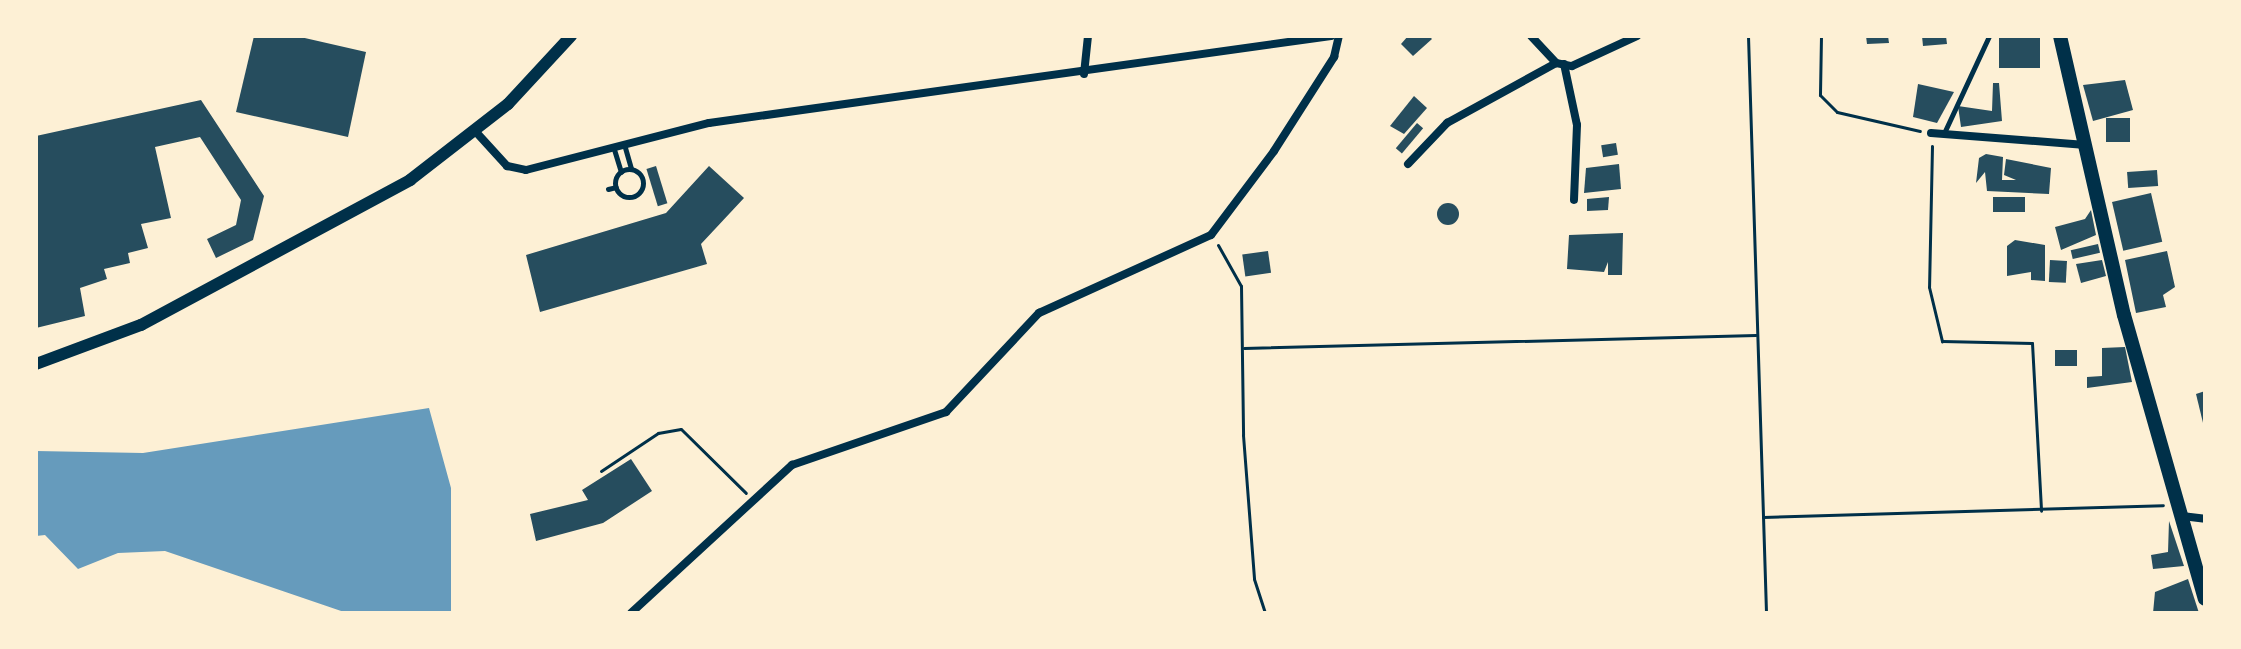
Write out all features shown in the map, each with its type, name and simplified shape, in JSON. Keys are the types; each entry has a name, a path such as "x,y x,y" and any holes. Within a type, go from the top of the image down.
{"main road":[{"path":"2060,36 2179,510 2205,599"}],"street":[{"path":"36,364 141,325 343,221 476,132 571,36"},
{"path":"1084,74 1088,36"},
{"path":"476,132 507,166 526,170 613,145 709,123 1084,74 1302,38 1331,36"},
{"path":"631,613 750,497 815,453 946,412 1039,313 1211,235 1274,151 1334,57 1339,36"},
{"path":"1531,36 1560,63 1577,125 1574,200"},
{"path":"1408,164 1447,123 1560,63 1637,36"},
{"path":"1931,133 2086,145"},
{"path":"2179,510 2205,519"}],"lane":[{"path":"1944,133 1989,36"},
{"path":"624,143 631,169"},
{"path":"613,145 621,172 616,187"},
{"path":"616,187 628,197 642,189 641,174 631,169 621,172"},
{"path":"608,189 616,187"}],"path":[{"path":"1748,36 1766,613"},
{"path":"1821,36 1820,95 1837,112 1931,133 1929,287 1942,341 2032,343 2041,511"},
{"path":"1211,235 1241,286 1254,579 1265,613"},
{"path":"1244,348 1756,335"},
{"path":"601,471 658,433 681,429 750,497"},
{"path":"1763,517 2179,510"}],"water":[{"path":"429,408 451,488 451,613 347,613 165,551 118,553 78,569 45,535 36,536 36,451 143,453"}],"building":[{"path":"254,36 296,36 366,52 348,137 236,112"},
{"path":"1408,36 1429,36 1432,39 1413,56 1401,44"},
{"path":"1866,36 1888,36 1889,43 1867,44"},
{"path":"1922,36 1946,36 1947,44 1923,46"},
{"path":"1999,36 2040,36 2040,68 1999,68"},
{"path":"2125,80 2133,110 2093,121 2083,85"},
{"path":"1993,83 1999,83 2002,121 1961,127 1958,106 1992,111"},
{"path":"1918,84 1954,92 1937,123 1913,117"},
{"path":"1414,96 1427,108 1404,134 1390,126"},
{"path":"201,100 264,196 253,240 216,258 207,239 236,225 241,200 200,137 155,147 171,218 141,224 148,248 128,253 130,263 104,269 107,279 80,288 85,316 36,328 36,136"},
{"path":"2106,118 2130,118 2130,142 2106,142"},
{"path":"1417,123 1423,128 1402,153 1396,148"},
{"path":"1616,143 1618,155 1603,157 1601,145"},
{"path":"1986,154 2003,157 2002,180 2016,180 2004,175 2006,159 2051,168 2049,194 1987,191 1985,172 1976,183 1979,158"},
{"path":"1619,164 1621,189 1584,193 1586,168"},
{"path":"656,166 667,203 658,206 646,169"},
{"path":"709,166 744,198 701,244 707,264 540,312 526,255 666,213"},
{"path":"2157,170 2158,186 2128,188 2127,172"},
{"path":"2151,193 2162,242 2123,251 2112,202"},
{"path":"1609,197 1608,210 1587,211 1587,199"},
{"path":"1993,197 2025,197 2025,212 1993,212"},
{"path":"1448,203 1456,206 1459,214 1456,222 1448,225 1440,222 1437,214 1440,206"},
{"path":"2091,210 2096,235 2061,250 2055,227 2085,219"},
{"path":"1623,233 1622,275 1608,275 1608,262 1604,272 1567,269 1569,235"},
{"path":"2015,240 2045,245 2045,281 2031,280 2031,272 2007,276 2007,246"},
{"path":"2098,244 2100,253 2073,259 2071,250"},
{"path":"1268,251 1271,273 1245,276 1242,255"},
{"path":"2167,251 2175,287 2163,295 2166,307 2136,313 2125,260"},
{"path":"2050,260 2067,261 2066,283 2049,282"},
{"path":"2102,260 2106,276 2081,283 2076,264"},
{"path":"2125,347 2132,382 2087,388 2087,377 2102,376 2102,348"},
{"path":"2055,350 2077,350 2077,366 2055,366"},
{"path":"2205,391 2205,427 2204,427 2196,394"},
{"path":"631,459 652,491 603,523 536,541 530,514 588,500 582,490"},
{"path":"2169,521 2184,566 2153,569 2151,555 2168,552"},
{"path":"2188,579 2199,613 2153,613 2155,592"}]}
